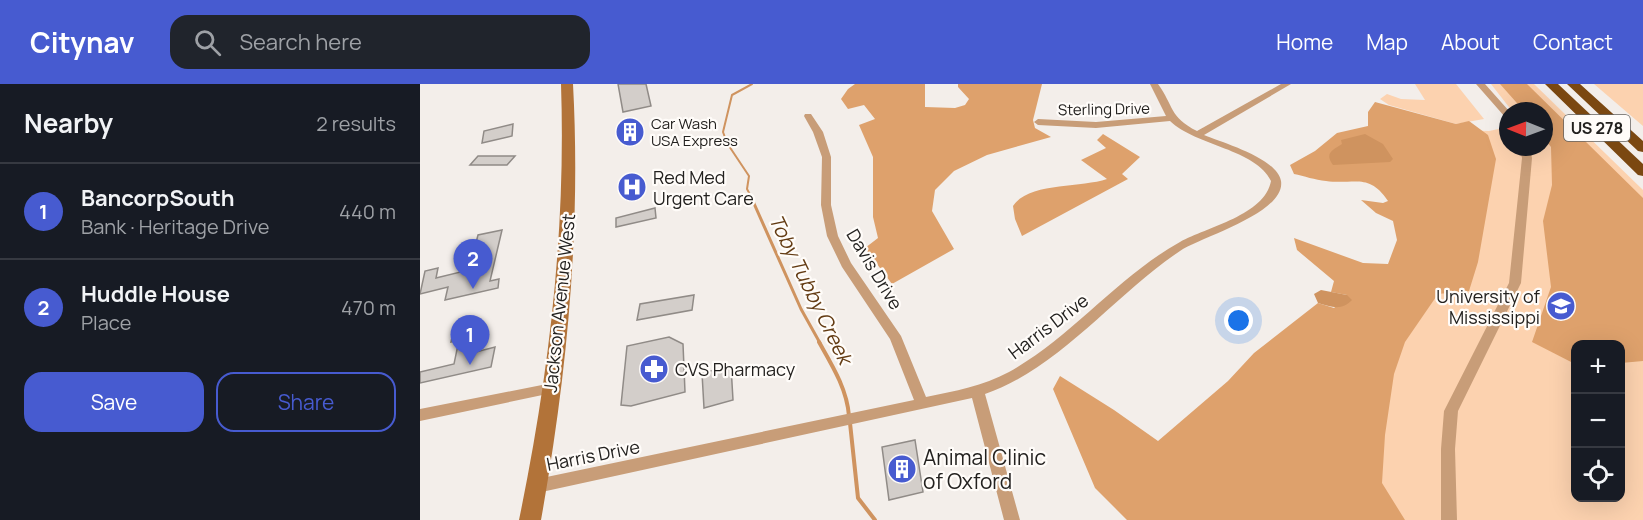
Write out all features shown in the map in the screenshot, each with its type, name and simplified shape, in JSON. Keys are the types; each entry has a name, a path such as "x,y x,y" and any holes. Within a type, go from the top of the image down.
{"highway":[{"name":"US 278","path":"1551,84 1643,172"},
{"name":"US 278","path":"1573,84 1643,148"}],"main road":[{"name":"Jackson Avenue West","path":"530,520 552,388 561,310 569,204 567,84"}],"street":[{"path":"1197,135 1287,84"},
{"path":"1480,84 1499,105"},
{"path":"1159,85 1171,118"},
{"name":"Davis Drive","path":"808,116 821,133 827,150 828,221 835,241 894,334 922,404"},
{"name":"Harris Drive","path":"537,486 922,404 976,390 1016,375 1093,317 1182,245 1262,206 1276,185 1276,178 1269,169 1257,161 1197,135 1171,118"},
{"name":"Sterling Drive","path":"1038,122 1096,125 1171,118"},
{"path":"1449,520 1448,449 1451,411 1515,283 1526,169 1525,156"},
{"path":"420,415 552,388"},
{"path":"976,390 1012,520"}],"shaded area":[{"path":"855,84 925,84 925,107 955,108 965,105 969,99 958,84 1042,84 1033,120 1035,128 1051,137 987,155 954,171 935,190 932,211 954,249 892,284 865,248 878,238 873,217 873,157 859,125 875,119 864,105 848,109 841,99"},
{"path":"1415,84 1456,84 1484,119 1456,124 1389,105 1380,99 1387,94 1401,99 1425,100"},
{"path":"1491,84 1534,84 1553,102 1505,102"},
{"path":"1500,84 1527,84 1545,102 1516,102"},
{"path":"1594,84 1643,84 1643,126"},
{"path":"1375,102 1456,124 1469,121 1488,135 1496,159 1478,262 1469,291 1438,294 1405,342 1394,374 1385,435 1382,483 1405,520 1127,520 1095,488 1053,389 1060,376 1158,441 1228,381 1254,353 1318,303 1334,308 1347,295 1331,292 1334,281 1297,250 1294,238 1363,263 1388,264 1397,240 1393,221 1376,213 1361,200 1383,203 1388,201 1381,192 1367,183 1326,181 1294,174 1290,165 1315,151 1337,133 1368,126 1368,112"},
{"path":"1553,102 1643,190 1643,520 1200,520 1423,265 1413,129 1489,131 1499,129 1499,156 1553,156"},
{"path":"1553,110 1643,198 1643,361 1625,363 1625,340 1571,340 1571,362 1532,342 1551,287 1543,221 1552,185"},
{"path":"1103,134 1140,157 1122,174 1128,179 1022,236 1015,219 1013,206 1021,198 1043,189 1107,179 1081,160 1106,148 1097,140"},
{"path":"1365,134 1383,144 1393,159 1390,162 1333,165 1329,158 1333,150 1342,144 1341,140"},
{"path":"1321,290 1347,295 1352,300 1340,307 1318,303 1314,294"}],"building":[{"path":"618,84 646,84 651,106 623,112"},
{"path":"513,124 512,136 482,143 484,131"},
{"path":"478,156 515,156 507,165 470,165"},
{"path":"655,208 656,218 616,227 616,218"},
{"path":"502,230 490,281 499,279 498,288 445,300 448,287 420,294 425,271 438,268 436,278 469,270 478,235"},
{"path":"694,295 692,310 637,320 640,304"},
{"path":"482,324 476,352 495,347 491,367 420,383 420,372 454,364 459,340 451,342 453,332"},
{"name":"CVS Pharmacy","path":"669,337 683,344 685,392 631,406 621,405 627,346"},
{"path":"731,366 733,400 704,408 702,373"},
{"name":"Animal Clinic of Oxford","path":"915,440 923,492 889,500 882,447"}],"waterway":[{"name":"Toby Tubby Creek","path":"752,84 732,95 723,132 727,143 749,176 747,189 753,200"},
{"name":"Toby Tubby Creek","path":"752,199 801,309 820,343"},
{"name":"Toby Tubby Creek","path":"819,342 842,387 849,416"},
{"name":"Toby Tubby Creek","path":"850,423 858,498 875,520"}],"place":[{"name":"Car Wash USA Express","path":"630,132"},
{"name":"Red Med Urgent Care","path":"632,187"},
{"name":"Huddle House","path":"473,289"},
{"name":"University of Mississippi","path":"1561,306"},
{"name":"BancorpSouth","path":"470,365"},
{"name":"CVS Pharmacy","path":"654,369"},
{"name":"Animal Clinic of Oxford","path":"902,469"}]}
